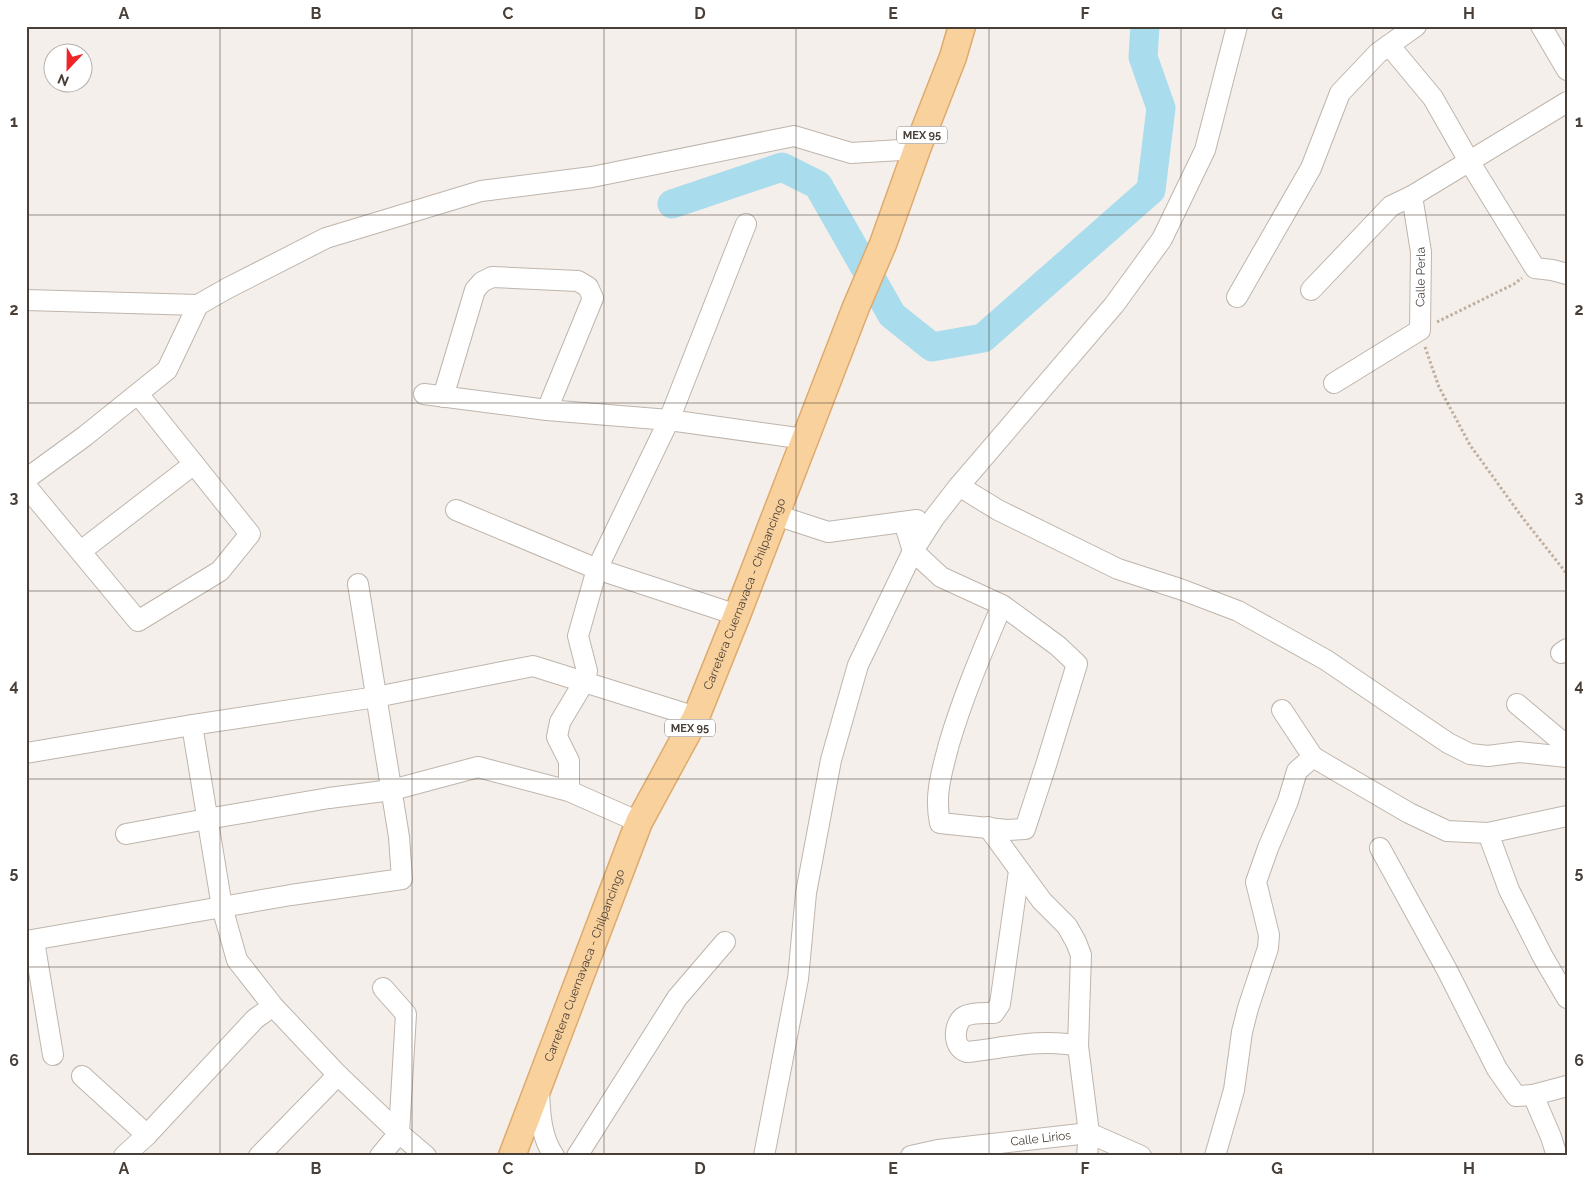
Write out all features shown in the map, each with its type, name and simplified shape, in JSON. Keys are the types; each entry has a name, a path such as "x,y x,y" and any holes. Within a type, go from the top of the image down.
{"main road":[{"name":"Carretera Cuernavaca - Chilpancingo","path":"514,1150 639,822 696,717 737,615 856,307 884,244 917,149 953,57 962,26"}],"street":[{"path":"764,1156 798,979 806,894 830,760 858,665 912,551 934,518 959,486 1114,305 1162,240 1205,150 1237,26"},
{"path":"1237,297 1311,168 1340,93 1378,53 1416,26"},
{"path":"1541,26 1567,70"},
{"path":"1389,45 1433,98 1469,161 1535,268 1567,274"},
{"path":"1312,290 1391,206 1412,196 1567,102"},
{"path":"26,300 198,305 326,238 481,191 592,176 794,136 851,153 917,149"},
{"name":"Calle Perla","path":"1412,196 1421,252 1420,330"},
{"path":"570,792 569,761 557,737 560,722 584,682 586,671 578,636 597,569 668,420 746,224"},
{"path":"547,410 592,298 588,287 578,281 492,277 482,282 475,290 434,396 547,410 668,420 805,440"},
{"path":"26,479 167,370 198,305"},
{"path":"1334,383 1420,330"},
{"path":"26,486 138,621 220,571 250,534 138,394"},
{"path":"81,551 194,464"},
{"path":"959,486 998,510 1118,569 1180,589 1238,611 1326,660 1448,743 1470,754 1488,756 1519,752 1567,757"},
{"path":"456,510 597,569 737,615"},
{"path":"776,515 828,532 934,518"},
{"path":"904,522 912,551 941,577 1002,605 1058,646 1077,664 1025,829 1007,830 940,823 937,806 941,773 958,712 1002,605"},
{"path":"53,1055 30,941 222,907 402,879 399,838 392,790 358,584"},
{"path":"26,753 192,724 376,697 533,666 696,717"},
{"path":"1517,704 1567,746"},
{"path":"1282,710 1313,758 1409,813 1447,831 1488,833 1567,816"},
{"path":"192,724 222,907 237,960 273,1006 338,1075 426,1156"},
{"path":"1215,1156 1234,1090 1242,1032 1248,1008 1268,948 1269,935 1256,882 1288,801 1297,772 1313,758"},
{"path":"126,834 329,798 392,790 478,767 570,792 639,822"},
{"path":"988,827 1042,901 1067,926 1081,955 1078,1046 1089,1134 1087,1156"},
{"path":"1488,833 1509,890 1543,957 1567,998"},
{"path":"1380,848 1447,970 1497,1069 1516,1096 1533,1096 1567,1086"},
{"path":"1019,871 1000,1004 994,1013 966,1015 960,1020 956,1041 958,1047 962,1051 967,1052 1048,1042 1078,1046"},
{"path":"577,1156 677,998 725,942"},
{"path":"380,1156 399,1133 406,1014 383,988"},
{"path":"124,1156 255,1019 273,1006"},
{"path":"259,1156 338,1075"},
{"path":"82,1076 147,1134"},
{"path":"538,1085 541,1124 554,1156"},
{"path":"1533,1096 1557,1156"},
{"name":"Calle Lirios","path":"911,1156 938,1150 1089,1134 1141,1156"}],"path":[{"path":"1535,268 1514,284 1420,330 1439,387 1470,445 1522,517 1567,574"}],"waterway":[{"path":"672,204 782,167 818,185 892,315 932,347 983,338 1151,190 1161,108 1143,57 1145,26"}]}
